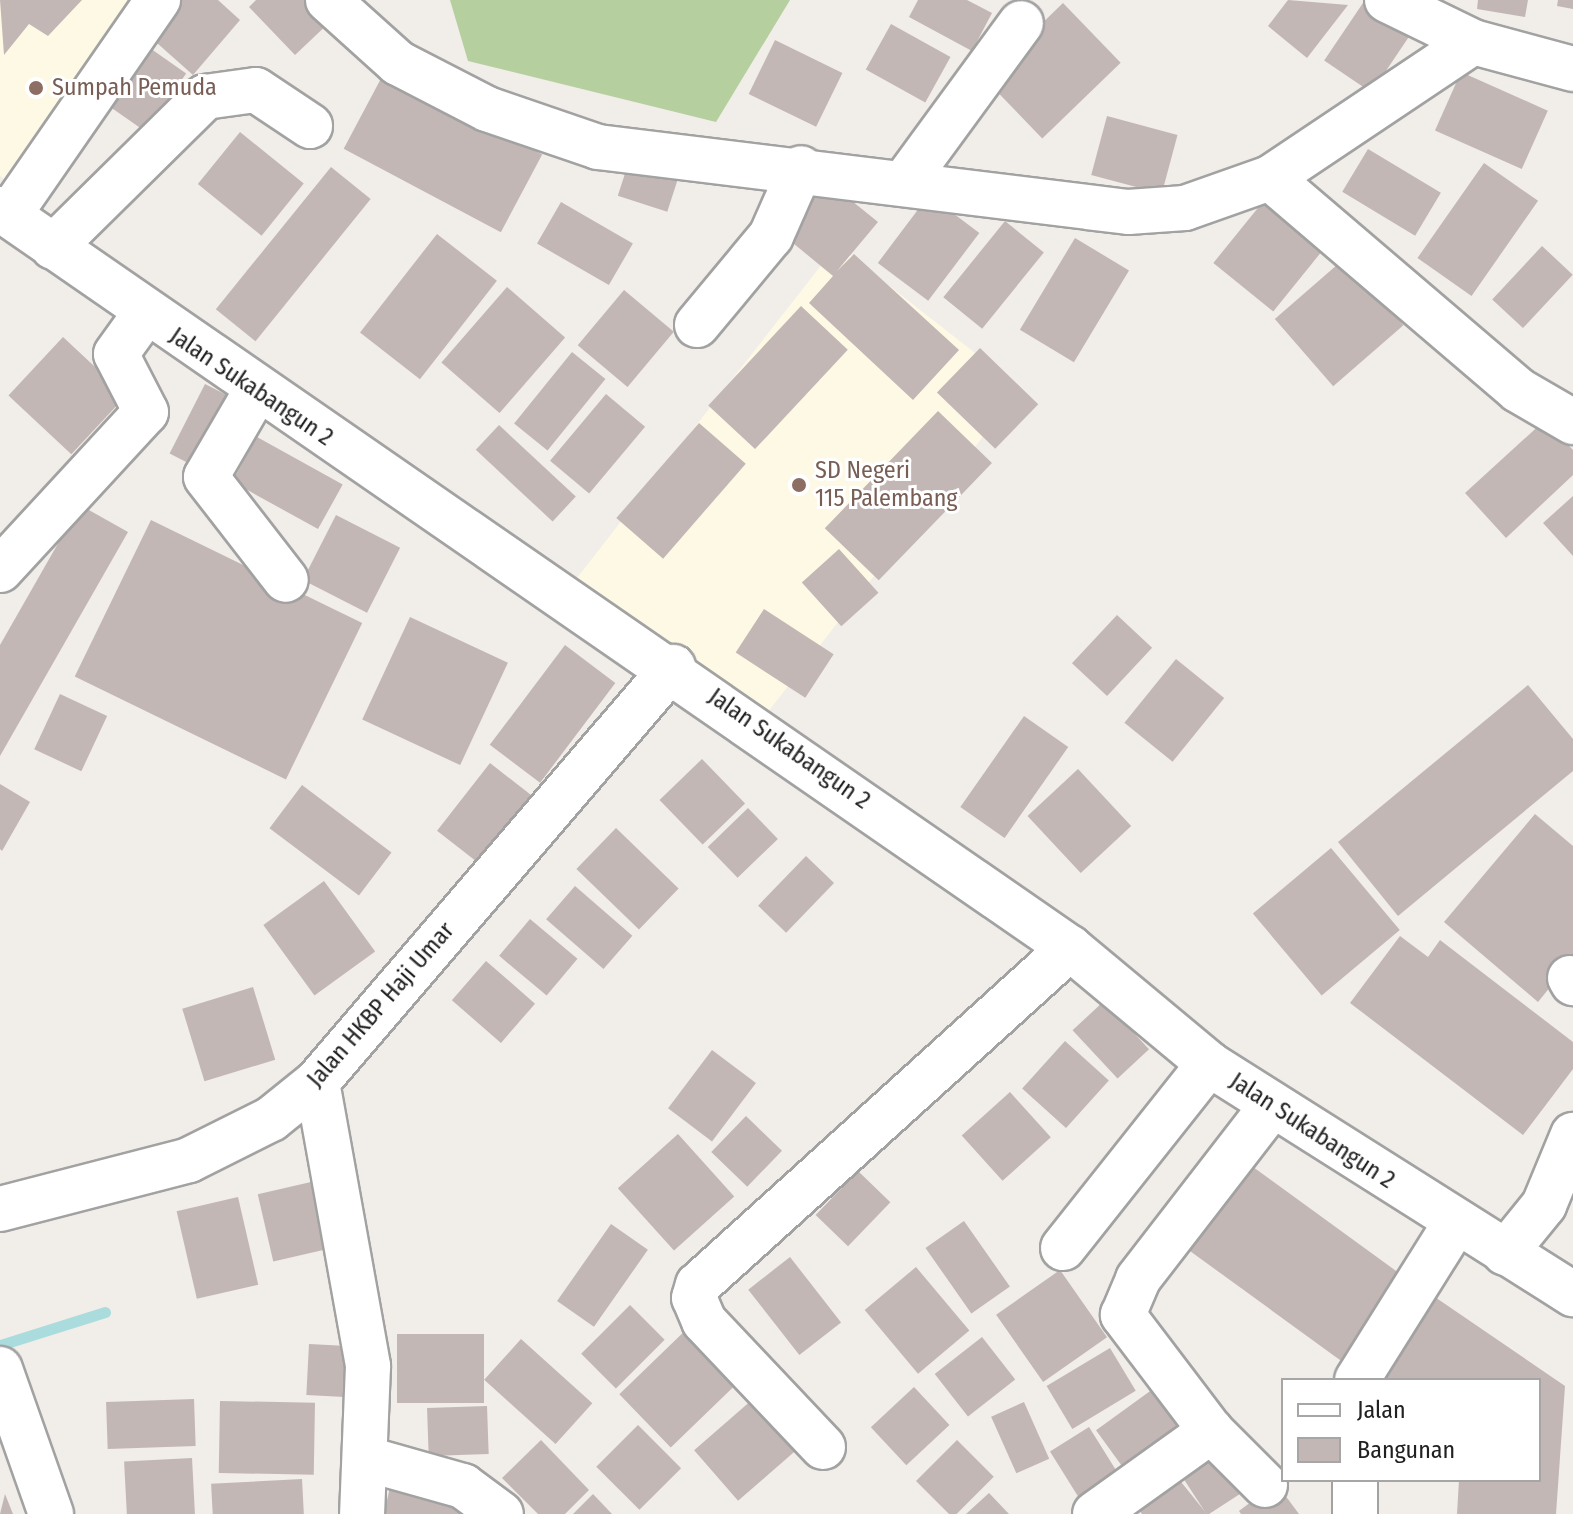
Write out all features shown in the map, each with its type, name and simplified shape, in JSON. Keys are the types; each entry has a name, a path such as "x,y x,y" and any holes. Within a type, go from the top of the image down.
{"street":[{"path":"4,212 158,0"},
{"path":"328,0 398,63 487,109 598,147 801,168 1128,212 1185,208 1270,178 1473,42"},
{"path":"1387,0 1473,42 1573,69"},
{"path":"904,183 1021,23"},
{"path":"53,247 205,97 256,90 310,126"},
{"path":"697,325 771,236 801,168"},
{"path":"1270,178 1518,390 1573,422"},
{"name":"Jalan Sukabangun 2","path":"4,212 144,315 673,667 1070,948 1209,1064 1271,1107 1573,1294"},
{"path":"0,570 146,412 116,354 144,315"},
{"path":"256,391 206,477 286,580"},
{"name":"Jalan HKBP Haji Umar","path":"0,1209 189,1160 271,1119 317,1082 673,667"},
{"path":"823,1447 704,1321 694,1298 698,1285 1070,948"},
{"path":"1063,1248 1209,1064"},
{"path":"317,1082 362,1313 367,1459 362,1514"},
{"path":"1265,1485 1211,1431 1130,1330 1124,1310 1188,1210 1271,1107"},
{"path":"1505,1253 1544,1205 1573,1135"},
{"path":"1358,1378 1456,1222"},
{"path":"0,1369 51,1514"},
{"path":"1095,1514 1211,1431"},
{"path":"367,1459 463,1486 501,1514"},
{"path":"1355,1482 1355,1514"}],"shaded area":[{"name":"Sumpah Pemuda","path":"0,0 137,0 4,179 0,176"},
{"name":"SD Negeri 115 Palembang","path":"837,245 1021,388 755,728 572,585"}],"green space":[{"path":"450,0 790,0 716,122 468,61"}],"building":[{"name":"Sumpah Pemuda","path":"0,0 82,0 48,36 29,24 4,55"},
{"path":"178,0 218,0 240,20 193,75 148,35"},
{"path":"256,0 313,0 332,20 295,55 249,7"},
{"path":"918,0 967,0 992,13 972,51 909,17"},
{"path":"1288,0 1348,5 1307,58 1268,26"},
{"path":"1365,0 1412,32 1371,92 1324,61"},
{"path":"1478,0 1528,0 1525,17 1477,9"},
{"path":"1558,0 1573,0 1573,9 1557,6"},
{"path":"1063,3 1121,63 1042,138 985,79"},
{"path":"891,24 950,57 925,102 866,69"},
{"path":"137,39 186,73 145,132 96,97"},
{"path":"775,40 842,73 816,127 749,94"},
{"path":"385,71 542,155 501,232 344,149"},
{"path":"1461,72 1548,111 1522,169 1435,130"},
{"path":"1107,116 1178,135 1162,194 1091,175"},
{"path":"240,132 304,184 262,236 198,184"},
{"path":"1368,149 1441,193 1415,236 1342,192"},
{"path":"632,152 681,168 667,212 618,196"},
{"path":"1484,163 1538,201 1472,296 1417,258"},
{"path":"331,167 371,199 255,341 216,309"},
{"path":"826,180 878,222 837,271 854,254 959,350 913,400 809,303 833,276 782,234"},
{"path":"1270,193 1330,241 1273,311 1213,263"},
{"path":"929,195 979,233 928,301 878,263"},
{"path":"561,202 633,243 609,285 537,244"},
{"path":"1005,221 1044,252 982,329 943,297"},
{"path":"437,234 497,281 420,379 360,333"},
{"path":"1075,238 1129,270 1074,362 1020,330"},
{"path":"1542,246 1573,275 1523,328 1492,299"},
{"path":"1345,258 1403,325 1333,386 1275,319"},
{"path":"507,287 565,338 500,413 441,362"},
{"path":"624,290 674,332 628,387 578,345"},
{"path":"801,306 848,350 755,449 708,405"},
{"path":"63,337 126,396 71,454 8,396"},
{"path":"980,348 1038,404 995,449 937,393"},
{"path":"572,352 605,379 548,451 514,423"},
{"path":"205,384 234,399 199,468 170,453"},
{"path":"606,394 645,427 589,493 550,461"},
{"path":"938,411 992,463 879,580 825,528"},
{"path":"1545,420 1573,450 1573,475 1506,538 1465,493"},
{"path":"699,423 746,464 663,559 616,518"},
{"path":"499,425 576,497 553,521 476,450"},
{"path":"257,437 343,485 318,529 232,482"},
{"path":"1573,496 1573,556 1543,523"},
{"path":"80,505 128,532 0,756 0,645"},
{"path":"336,515 400,548 367,613 303,580"},
{"path":"151,520 362,623 286,779 75,676"},
{"path":"839,549 878,593 841,626 802,582"},
{"path":"764,609 834,654 805,698 736,653"},
{"path":"1117,615 1152,648 1107,696 1072,663"},
{"path":"410,617 508,663 460,765 362,719"},
{"path":"565,645 615,683 540,783 490,745"},
{"path":"1176,659 1224,698 1173,762 1124,723"},
{"path":"1528,685 1573,739 1573,771 1398,916 1338,842"},
{"path":"60,694 107,716 81,771 34,749"},
{"path":"1024,716 1068,747 1005,838 960,807"},
{"path":"702,759 745,804 703,845 660,800"},
{"path":"490,763 538,801 485,868 437,831"},
{"path":"1078,769 1131,826 1081,873 1028,816"},
{"path":"0,784 30,802 2,851 0,849"},
{"path":"302,785 391,852 359,896 270,828"},
{"path":"748,808 778,839 738,878 708,847"},
{"path":"1535,814 1573,846 1573,959 1538,1002 1444,922"},
{"path":"616,828 679,888 639,929 576,869"},
{"path":"1331,848 1400,930 1322,996 1253,914"},
{"path":"806,856 834,883 786,933 758,906"},
{"path":"324,881 375,951 314,995 263,925"},
{"path":"575,886 632,936 603,969 546,919"},
{"path":"530,919 577,959 547,996 499,956"},
{"path":"1400,936 1428,957 1440,940 1573,1042 1573,1069 1523,1135 1350,1003"},
{"path":"486,961 535,1004 501,1043 452,1000"},
{"path":"253,987 275,1060 204,1081 182,1009"},
{"path":"1104,1001 1149,1049 1118,1079 1073,1030"},
{"path":"1065,1041 1109,1080 1066,1128 1022,1089"},
{"path":"712,1050 756,1083 712,1141 668,1108"},
{"path":"1010,1092 1051,1137 1003,1181 962,1135"},
{"path":"746,1116 782,1151 747,1187 711,1152"},
{"path":"678,1134 734,1196 674,1251 618,1188"},
{"path":"1242,1159 1405,1278 1344,1363 1180,1244"},
{"path":"858,1171 890,1202 848,1246 816,1215"},
{"path":"324,1179 340,1246 273,1262 258,1194"},
{"path":"238,1197 258,1285 197,1299 177,1211"},
{"path":"964,1221 1010,1287 971,1313 925,1248"},
{"path":"611,1224 648,1250 594,1327 557,1301"},
{"path":"790,1257 841,1322 799,1355 748,1290"},
{"path":"916,1267 969,1331 918,1374 865,1310"},
{"path":"1060,1270 1107,1337 1043,1382 996,1315"},
{"path":"1429,1293 1565,1386 1556,1514 1457,1514 1459,1482 1541,1482 1541,1378 1376,1378"},
{"path":"630,1305 665,1340 616,1388 581,1354"},
{"path":"692,1324 743,1377 671,1447 619,1394"},
{"path":"397,1334 484,1334 484,1403 397,1403"},
{"path":"982,1337 1015,1380 968,1416 935,1374"},
{"path":"521,1339 592,1403 556,1444 484,1380"},
{"path":"309,1344 352,1346 349,1397 306,1395"},
{"path":"1110,1348 1136,1391 1072,1429 1047,1386"},
{"path":"1164,1381 1198,1427 1130,1476 1096,1430"},
{"path":"914,1387 949,1425 906,1465 871,1427"},
{"path":"194,1399 196,1446 108,1449 106,1402"},
{"path":"753,1399 797,1450 738,1501 694,1450"},
{"path":"220,1401 315,1403 314,1475 219,1473"},
{"path":"1024,1402 1049,1459 1016,1473 991,1417"},
{"path":"487,1406 489,1454 429,1456 427,1408"},
{"path":"638,1425 681,1468 639,1510 596,1467"},
{"path":"1089,1427 1127,1488 1088,1512 1050,1451"},
{"path":"541,1440 589,1490 565,1514 538,1514 502,1478"},
{"path":"957,1440 994,1477 957,1514 949,1514 916,1481"},
{"path":"1218,1451 1244,1491 1206,1514 1181,1475"},
{"path":"192,1458 195,1514 127,1514 124,1462"},
{"path":"1177,1477 1207,1514 1142,1514 1138,1509"},
{"path":"302,1479 304,1514 213,1514 211,1484"},
{"path":"1276,1483 1299,1514 1241,1514 1239,1511"},
{"path":"390,1487 472,1505 470,1514 384,1514"},
{"path":"989,1493 1009,1514 966,1514"},
{"path":"5,1494 13,1514 0,1514"},
{"path":"593,1494 612,1514 573,1514"}],"waterway":[{"path":"0,1345 105,1312"}],"place":[{"name":"Sumpah Pemuda","path":"36,88"},
{"name":"SD Negeri 115 Palembang","path":"799,485"}]}
